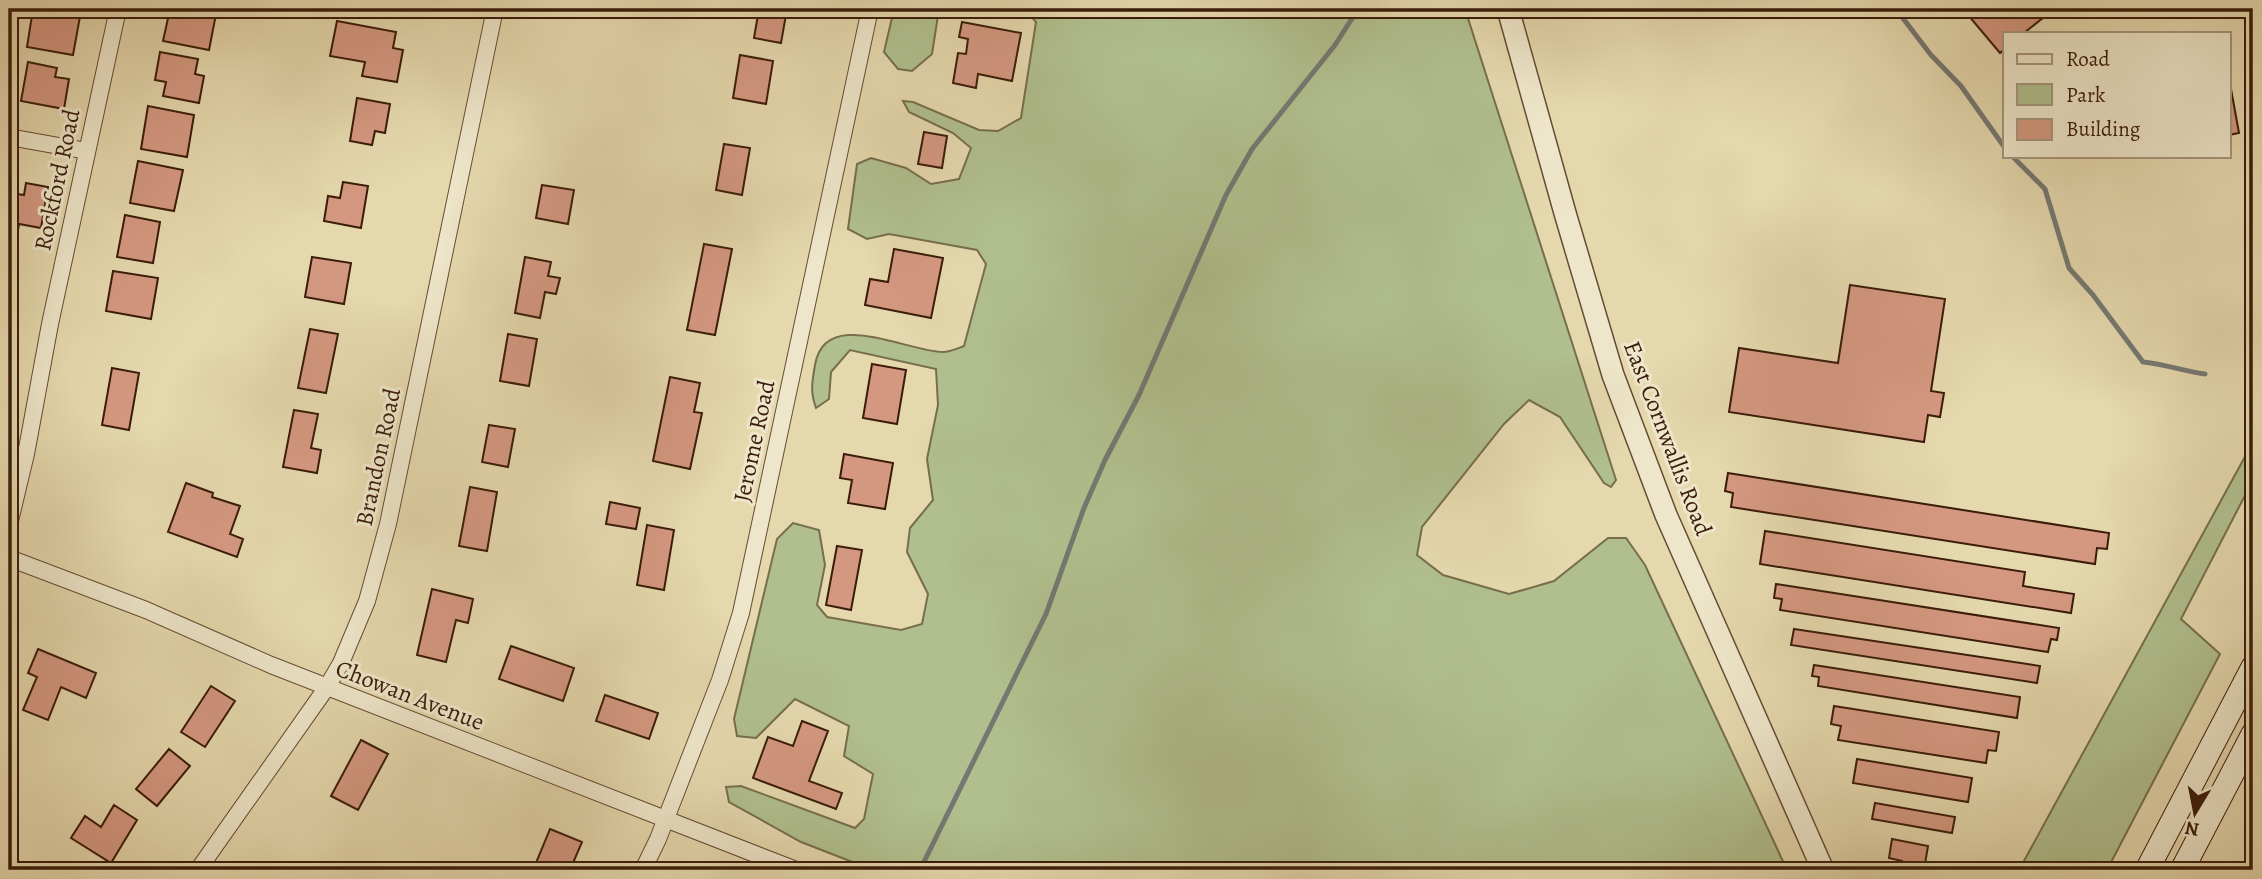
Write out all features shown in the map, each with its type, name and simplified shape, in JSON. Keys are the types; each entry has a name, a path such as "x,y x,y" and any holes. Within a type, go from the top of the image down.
{"main road":[{"path":"2147,870 2253,667"},
{"path":"2182,870 2253,734"}],"street":[{"name":"Rockford Road","path":"9,525 118,9"},
{"name":"Brandon Road","path":"198,870 327,687 354,635 367,601 388,524 495,9"},
{"name":"Jerome Road","path":"643,870 720,680 741,613 870,9"},
{"name":"East Cornwallis Road","path":"1508,9 1564,213 1613,375 1666,515 1823,870"},
{"path":"9,137 87,151"},
{"name":"Chowan Avenue","path":"9,558 146,610 327,687 796,870"}],"green space":[{"path":"894,9 939,9 932,54 912,71 898,69 884,52"},
{"path":"1025,9 1465,9 1616,480 1611,487 1604,483 1560,417 1529,400 1504,424 1422,527 1417,555 1443,575 1509,594 1554,581 1608,538 1626,538 1645,565 1787,870 873,870 801,842 729,802 726,787 741,786 855,828 864,819 873,774 844,756 849,726 795,699 756,738 737,736 734,719 777,539 793,523 819,530 825,565 817,605 827,617 901,630 922,624 928,594 907,552 910,528 933,500 927,459 938,405 936,369 850,350 831,372 829,399 816,408 812,382 822,348 834,338 869,336 943,352 964,346 986,264 977,250 889,234 867,239 848,229 857,164 871,158 906,168 931,184 959,179 971,148 953,133 909,112 903,101 913,102 979,130 998,131 1021,118 1036,22"},
{"path":"2253,442 2253,480 2181,619 2220,654 2107,870 2019,870"}],"building":[{"path":"33,9 81,11 73,55 27,47"},
{"path":"170,9 217,9 209,50 163,41"},
{"path":"759,9 787,9 781,43 754,38"},
{"path":"1963,9 2037,9 2044,17 2025,32 2003,32 2003,51 2000,53"},
{"path":"337,21 396,32 393,48 403,50 397,82 362,76 365,62 330,56"},
{"path":"962,22 1021,33 1012,81 978,74 976,88 953,83 958,53 966,54 968,39 959,37"},
{"path":"160,52 198,59 195,74 204,76 199,103 163,96 166,82 155,80"},
{"path":"740,55 773,61 766,104 733,98"},
{"path":"28,62 57,68 55,77 69,79 64,109 21,101"},
{"path":"2230,84 2239,133 2230,135"},
{"path":"357,98 390,104 385,133 375,131 372,145 350,141"},
{"path":"148,106 194,115 187,157 141,149"},
{"path":"924,132 947,136 942,168 918,164"},
{"path":"724,144 750,148 742,195 716,190"},
{"path":"138,161 183,170 174,211 130,203"},
{"path":"343,182 368,186 361,228 324,221 328,196 340,198"},
{"path":"26,183 48,187 41,228 19,224 17,236 9,234 11,193 24,195"},
{"path":"542,185 574,190 568,224 536,218"},
{"path":"125,215 160,222 153,263 117,257"},
{"path":"704,244 732,249 715,335 687,330"},
{"path":"894,249 943,258 931,318 865,305 870,279 888,282"},
{"path":"312,257 351,263 344,304 305,297"},
{"path":"525,257 551,262 548,276 560,278 556,294 545,292 540,318 515,313"},
{"path":"113,271 158,278 151,319 106,311"},
{"path":"1850,285 1945,299 1931,391 1944,393 1940,417 1928,415 1924,442 1729,412 1739,348 1838,363"},
{"path":"310,329 338,334 326,393 298,388"},
{"path":"508,334 537,339 529,386 500,381"},
{"path":"872,364 906,370 897,424 863,418"},
{"path":"112,368 139,373 129,430 102,425"},
{"path":"670,377 700,383 694,412 702,413 690,469 653,461"},
{"path":"294,410 318,414 311,448 321,450 317,473 283,467"},
{"path":"489,425 515,429 508,467 482,462"},
{"path":"844,454 893,463 885,509 848,503 852,480 840,478"},
{"path":"1728,473 2109,533 2107,549 2097,548 2095,564 1731,507 1733,493 1725,491"},
{"path":"186,483 213,493 212,497 240,506 230,534 243,539 237,557 168,532"},
{"path":"470,487 497,492 487,551 459,546"},
{"path":"610,502 640,508 636,529 606,524"},
{"path":"647,525 674,530 664,590 637,585"},
{"path":"1765,531 2025,572 2023,586 2074,594 2071,613 1760,564"},
{"path":"837,546 862,550 851,610 826,605"},
{"path":"1776,584 2059,628 2057,640 2051,639 2048,652 1780,610 1782,599 1774,598"},
{"path":"432,589 473,599 468,623 456,620 446,662 417,655"},
{"path":"1794,629 2040,666 2037,683 1791,645"},
{"path":"511,646 574,668 563,701 499,679"},
{"path":"38,649 96,673 86,698 61,687 48,720 23,710 37,677 28,673"},
{"path":"1814,665 2020,697 2017,718 1818,686 1819,677 1812,676"},
{"path":"211,686 235,701 205,747 181,732"},
{"path":"605,695 658,713 649,739 596,721"},
{"path":"1834,706 1999,732 1996,751 1988,750 1986,763 1838,740 1841,726 1831,724"},
{"path":"802,721 828,731 809,781 842,793 836,809 753,778 768,737 793,746"},
{"path":"361,740 388,754 358,810 331,796"},
{"path":"169,749 190,766 157,806 136,789"},
{"path":"1857,759 1972,778 1968,802 1853,783"},
{"path":"1875,803 1955,817 1952,833 1872,819"},
{"path":"114,805 137,820 111,863 71,838 85,816 101,827"},
{"path":"550,829 582,842 570,870 533,870"},
{"path":"1892,839 1928,846 1924,870 1900,870 1902,861 1889,858"}],"waterway":[{"path":"920,870 1046,614 1084,508 1105,460 1139,395 1226,195 1252,149 1335,45 1358,9"},
{"path":"1893,9 1961,86 2003,145"},
{"path":"2014,158 2045,189 2069,268 2093,295 2143,362 2205,374"}]}
